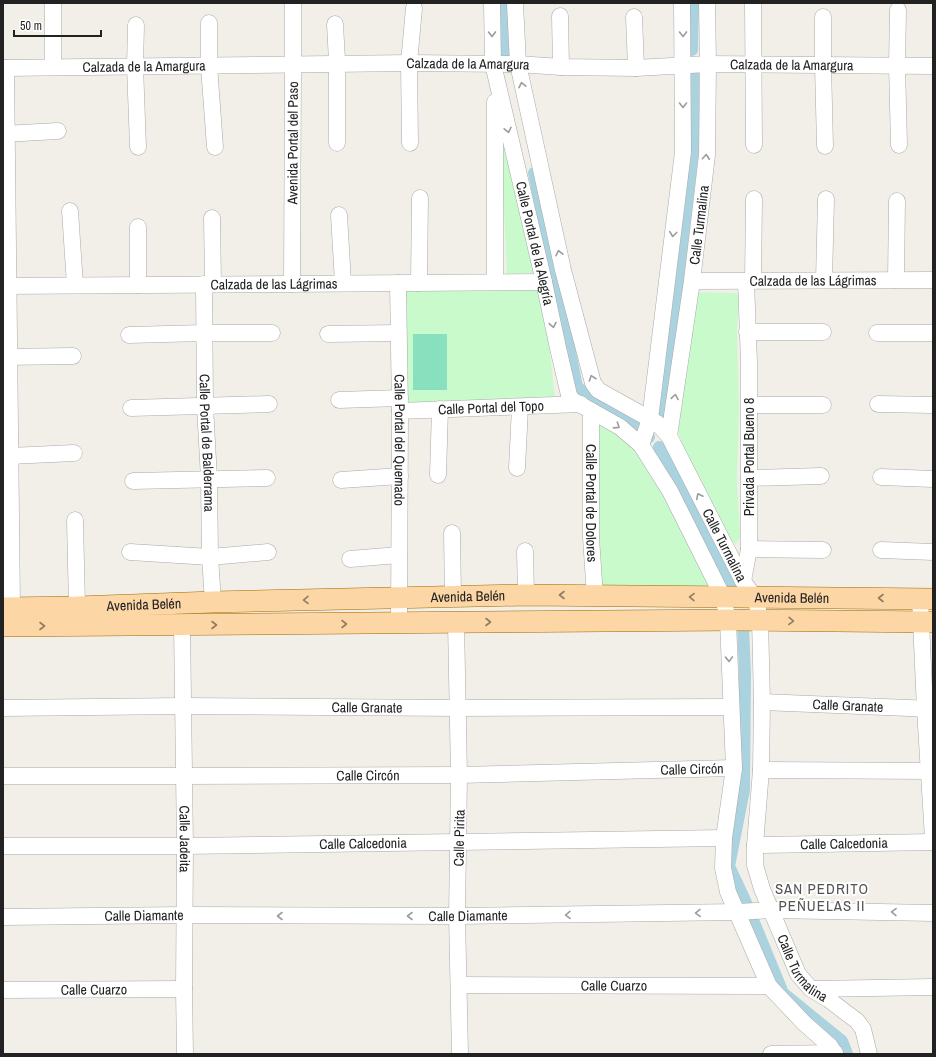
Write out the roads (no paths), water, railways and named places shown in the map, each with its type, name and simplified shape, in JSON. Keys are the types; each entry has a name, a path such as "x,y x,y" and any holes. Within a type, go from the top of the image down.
{"main road":[{"name":"Avenida Belén","path":"8,608 526,595 926,599"},
{"name":"Avenida Belén","path":"3,626 728,620 927,622"}],"street":[{"path":"53,3 53,67"},
{"name":"Avenida Portal del Paso","path":"292,3 294,65 292,284"},
{"name":"Calle Portal de la Alegría","path":"492,3 494,70 544,282 566,387 572,400 620,427 641,445"},
{"name":"Calle Portal de la Alegría","path":"515,3 518,64 563,270 593,383 598,390 661,426 669,436"},
{"name":"Calle Turmalina","path":"682,3 683,152 650,419 641,445 670,492 723,597 728,620 734,768 724,838 723,868 728,892 755,911 798,974 811,989 828,999 857,1021 863,1029 870,1054"},
{"name":"Calle Turmalina","path":"707,3 707,155 692,281 669,436 743,581 755,598 760,620 762,702 761,770 755,844 755,865 762,889 755,911 769,986 804,1023 830,1046 835,1054"},
{"path":"753,3 754,145"},
{"path":"410,143 409,64 414,8"},
{"path":"898,10 897,65 899,145"},
{"path":"560,16 561,67"},
{"path":"634,17 636,68"},
{"path":"823,17 825,146"},
{"path":"209,23 209,66 215,147"},
{"path":"335,24 337,64 337,142"},
{"path":"136,25 135,66 138,147"},
{"name":"Calzada de la Amargura","path":"5,68 337,64 409,64 494,70 518,64 561,67 636,68 708,64 933,66"},
{"path":"5,68 6,357 10,456 7,545 8,608"},
{"name":"Calzada de la Amargura","path":"494,70 495,282"},
{"path":"5,134 58,131"},
{"path":"419,283 420,198"},
{"name":"Privada Portal Bueno 8","path":"743,581 749,549 750,405 747,332 754,199"},
{"path":"824,280 826,199"},
{"path":"896,280 897,201"},
{"path":"70,211 75,285"},
{"path":"339,215 343,283"},
{"name":"Calle Portal de Balderrama","path":"212,218 204,333 210,557 213,602"},
{"path":"138,227 138,285"},
{"name":"Calzada de las Lágrimas","path":"692,281 933,280"},
{"name":"Calzada de las Lágrimas","path":"6,286 544,282"},
{"name":"Calle Portal del Quemado","path":"398,283 400,404 399,623"},
{"path":"747,332 823,332"},
{"path":"129,335 272,333"},
{"path":"328,334 398,333"},
{"path":"877,333 933,333"},
{"path":"6,357 73,356"},
{"name":"Calle Portal del Topo","path":"339,400 400,404 440,409 520,407 586,408"},
{"path":"131,408 269,404"},
{"path":"878,404 933,405"},
{"path":"750,405 823,405"},
{"path":"517,468 520,407"},
{"name":"Calle Portal de Dolores","path":"586,408 591,538 595,596"},
{"path":"438,475 440,409"},
{"path":"10,456 74,453"},
{"path":"341,480 400,476"},
{"path":"749,478 821,476"},
{"path":"881,477 933,479"},
{"path":"133,481 267,478"},
{"path":"75,520 77,607"},
{"path":"452,533 453,597"},
{"path":"749,549 823,550"},
{"path":"881,550 933,552"},
{"path":"525,551 526,595"},
{"path":"130,552 210,557 268,552"},
{"path":"350,559 399,555"},
{"path":"926,599 933,838"},
{"name":"Calle Pirita","path":"456,623 459,775 457,916 460,1054"},
{"name":"Calle Jadeita","path":"182,625 185,846 184,989 186,1054"},
{"name":"Calle Granate","path":"762,702 929,709"},
{"name":"Calle Granate","path":"3,708 183,706 457,708 731,707"},
{"name":"Calle Circón","path":"3,776 459,775 734,768"},
{"path":"761,770 931,771"},
{"name":"Calle Calcedonia","path":"3,846 458,843 724,838"},
{"name":"Calle Calcedonia","path":"755,844 933,842"},
{"name":"Calle Diamante","path":"3,917 185,915 457,916 755,911 933,913"},
{"name":"Calle Cuarzo","path":"459,985 769,986"},
{"path":"811,989 933,987"},
{"name":"Calle Cuarzo","path":"3,990 184,989"},
{"path":"771,1054 835,1054"}],"waterway":[{"path":"504,3 507,60"},
{"path":"692,50 693,3"},
{"path":"661,423 693,150 693,75"},
{"path":"534,173 577,387 649,437"},
{"path":"659,447 737,593"},
{"path":"743,626 745,674 744,790 729,866 744,898 783,993 842,1041 847,1054"}],"district":[{"name":"SAN PEDRITO PEÑUELAS II","path":"822,898"}]}
